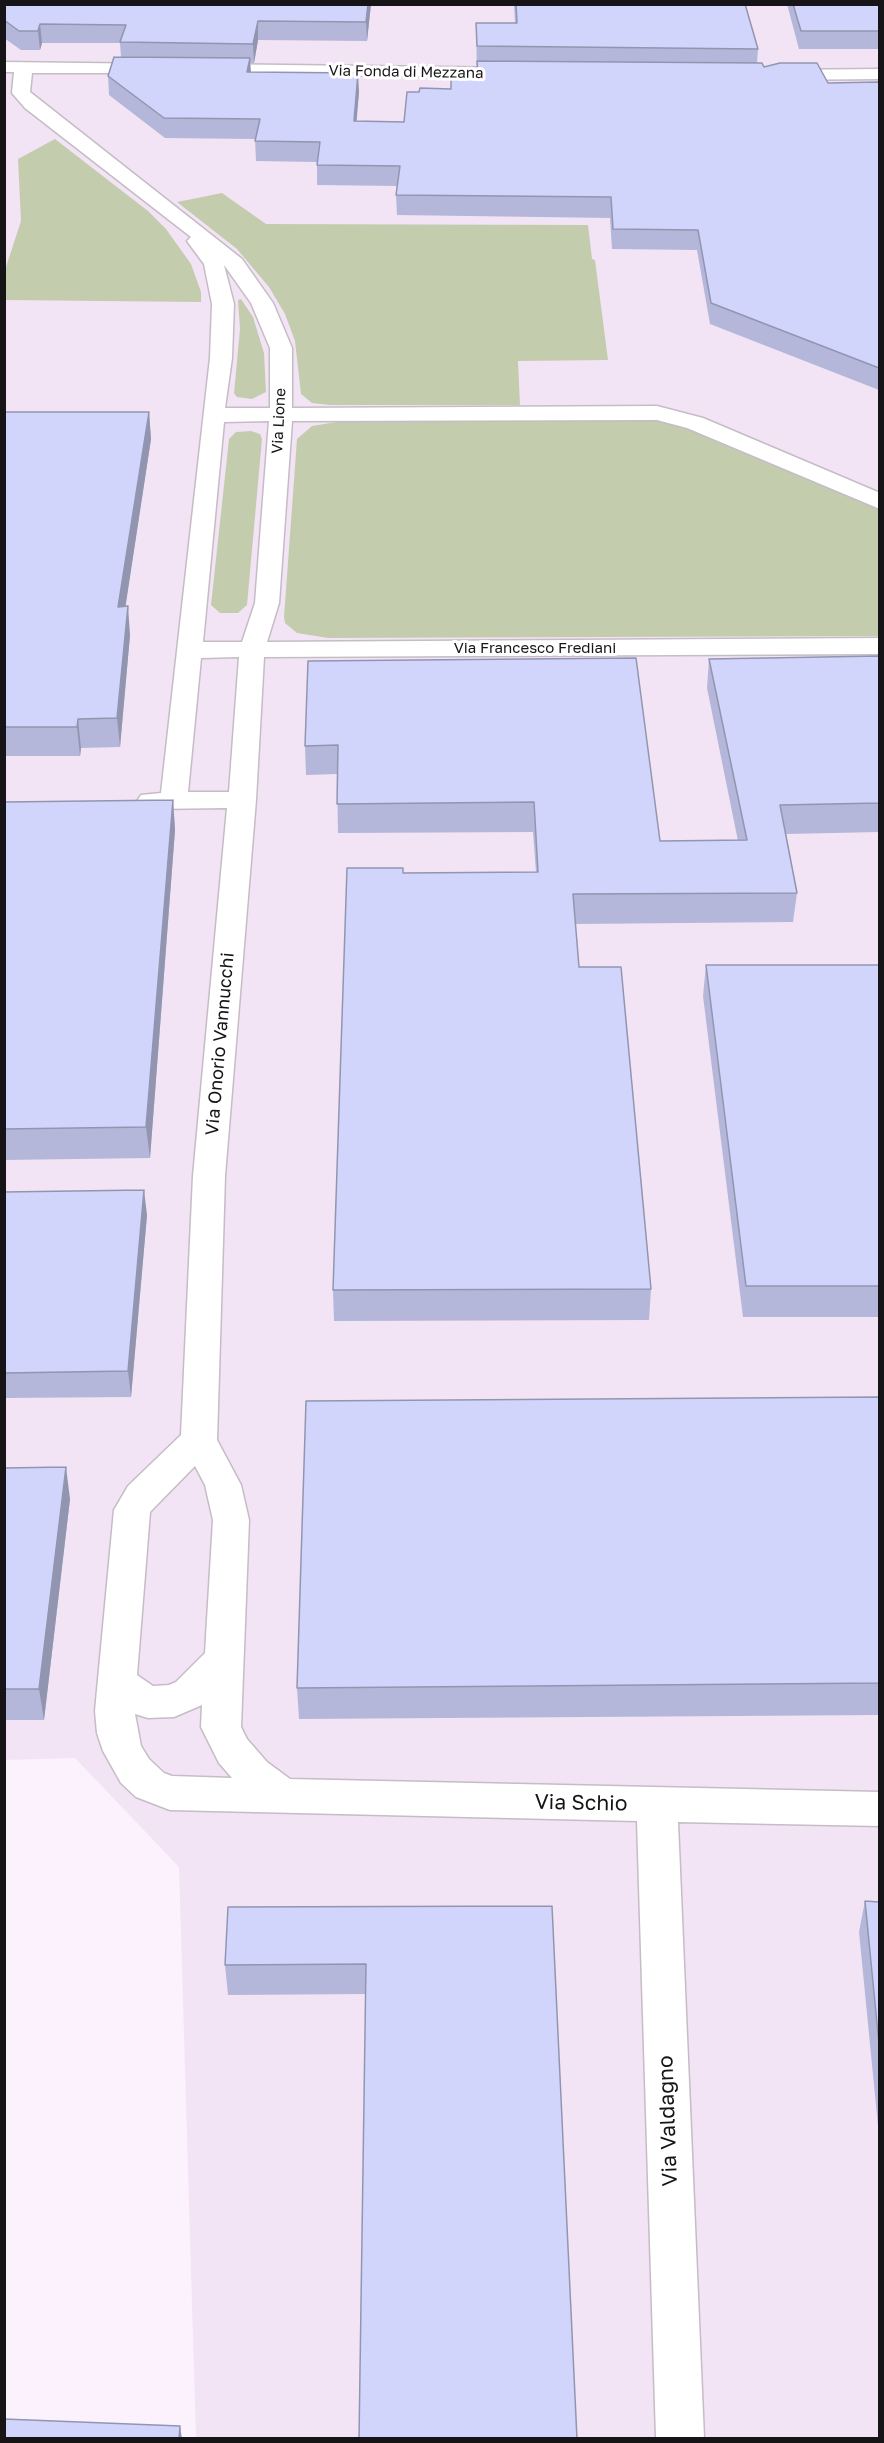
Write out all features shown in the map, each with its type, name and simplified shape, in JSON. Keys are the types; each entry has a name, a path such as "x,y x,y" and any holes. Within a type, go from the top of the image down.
{"street":[{"name":"Via Fonda di Mezzana","path":"14,67 537,73"},
{"name":"Via Lione","path":"14,67 21,93 32,104 161,202 186,226 235,263 273,324 281,348 281,414 267,603 252,649"},
{"path":"758,75 879,74"},
{"name":"Via Lione","path":"186,226 214,264 222,304 221,358 213,414 191,650"},
{"path":"213,414 657,413 695,423 879,502"},
{"name":"Via Francesco Frediani","path":"191,650 879,646"},
{"name":"Via Onorio Vannucchi","path":"199,1440 209,1176 242,800 252,649"},
{"path":"174,800 191,650"},
{"path":"128,801 242,800"},
{"path":"199,1440 223,1485 230,1512 221,1727 233,1751 253,1774 282,1796 170,1793 150,1785 135,1771 123,1751 117,1733 115,1711 132,1510 141,1496 199,1440"},
{"path":"118,1681 129,1692 148,1702 174,1701 190,1693 224,1659"},
{"name":"Via Schio","path":"282,1796 879,1809"},
{"name":"Via Valdagno","path":"657,1804 680,2439"}],"shaded area":[{"path":"4,5 879,5 879,2438 196,2438 179,1867 75,1758 5,1760"}],"green space":[{"path":"55,139 148,211 166,229 191,264 201,292 201,302 5,300 5,270 21,221 18,159"},
{"path":"222,193 266,224 588,225 608,360 518,361 520,405 330,405 312,403 301,394 295,341 285,314 269,287 237,249 177,202"},
{"path":"241,299 253,317 264,353 266,392 252,399 237,397 234,393 240,329 238,300"},
{"path":"349,420 653,420 676,423 879,509 879,636 328,638 297,633 285,623 284,617 297,439 312,426"},
{"path":"251,431 260,434 262,439 247,605 238,613 220,613 211,605 229,439 236,432"}],"building":[{"path":"4,4 368,4 366,22 258,21 253,44 120,42 126,25 40,24 38,31 19,31 4,20"},
{"path":"516,4 745,4 758,49 477,46 476,23 517,23"},
{"path":"793,4 879,4 879,31 801,31"},
{"path":"114,57 250,58 247,72 358,73 354,121 404,122 407,92 419,92 420,88 451,89 451,75 478,76 477,61 762,63 764,67 780,63 817,63 828,83 879,82 879,368 711,303 698,230 613,229 611,197 396,195 400,166 317,165 320,142 255,141 260,119 164,118 108,76"},
{"path":"4,412 149,412 118,607 128,606 117,718 78,719 77,727 4,727"},
{"path":"879,656 879,803 780,805 797,893 573,894 579,967 621,967 651,1289 333,1290 347,868 403,868 403,873 538,872 534,802 337,804 338,745 305,746 308,661 636,658 660,841 747,840 709,659"},
{"path":"173,800 146,1127 4,1129 4,802"},
{"path":"706,965 879,965 879,1286 746,1286"},
{"path":"144,1190 128,1371 4,1373 4,1192"},
{"path":"879,1397 879,1683 297,1688 306,1401"},
{"path":"66,1467 39,1689 4,1689 4,1468"},
{"path":"865,1901 879,1902 879,2044"},
{"path":"552,1906 577,2439 359,2439 366,1964 225,1965 228,1907"},
{"path":"4,2419 180,2426 179,2439 4,2439"}]}
